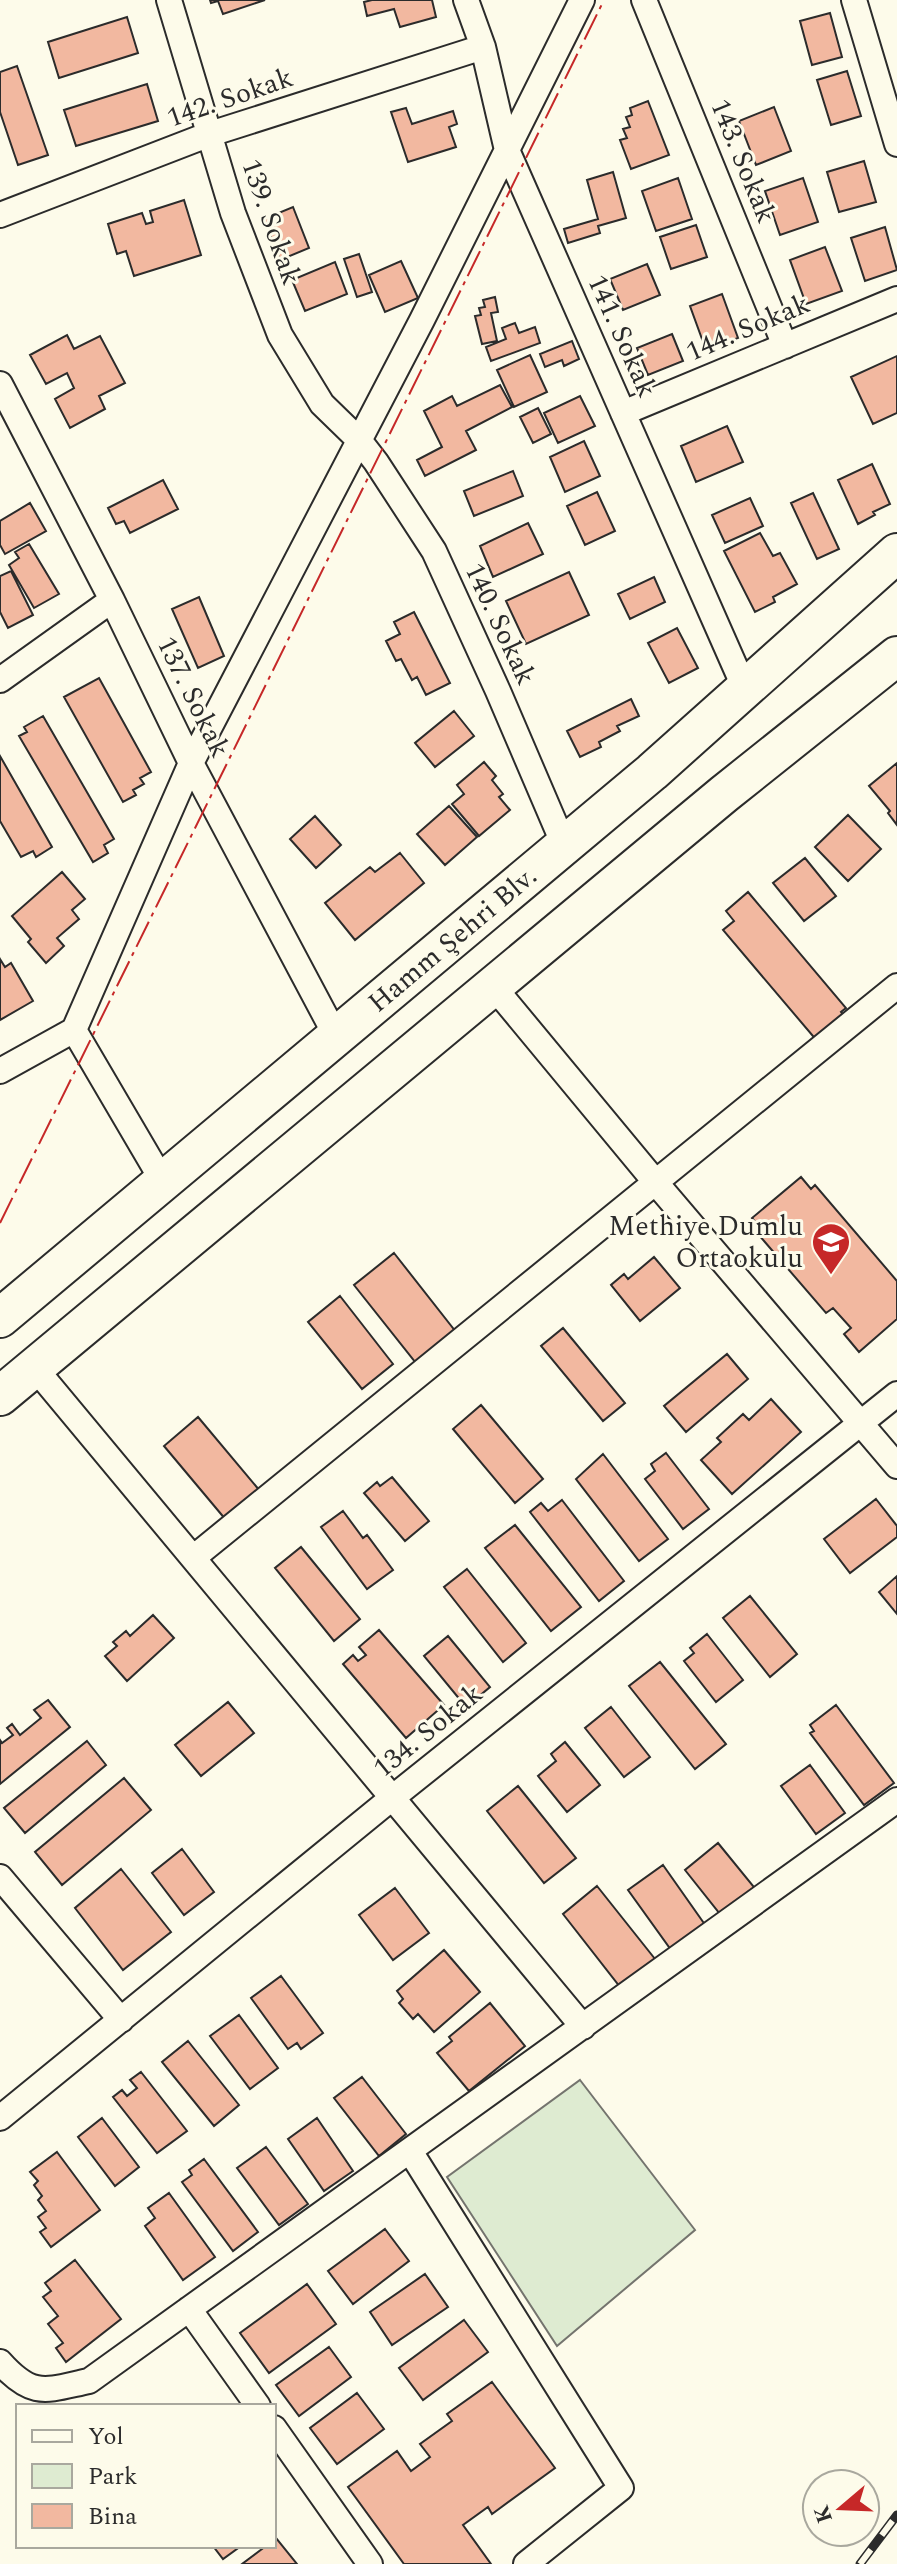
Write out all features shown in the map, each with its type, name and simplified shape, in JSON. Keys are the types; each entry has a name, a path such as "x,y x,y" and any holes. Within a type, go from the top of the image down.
{"main road":[{"name":"Hamm Şehri Blv.","path":"0,1318 652,772 897,553"},
{"path":"0,1396 724,794 897,656"}],"street":[{"name":"139. Sokak","path":"169,0 233,213 280,335 322,404 359,440"},
{"name":"141. Sokak","path":"466,0 483,47 507,150 745,689"},
{"path":"0,1071 74,1030 191,763 582,0"},
{"name":"143. Sokak","path":"644,0 785,346"},
{"path":"854,0 897,144"},
{"name":"142. Sokak","path":"0,215 210,134 483,47"},
{"name":"144. Sokak","path":"623,413 897,299"},
{"name":"137. Sokak","path":"0,384 112,600 191,763 336,1036"},
{"name":"140. Sokak","path":"359,440 434,551 564,845"},
{"path":"0,680 112,600"},
{"path":"493,986 897,1466"},
{"path":"193,1558 897,986"},
{"path":"74,1030 162,1180"},
{"path":"34,1367 583,2027"},
{"name":"134. Sokak","path":"0,2118 392,1798 897,1394"},
{"path":"0,2362 14,2377 40,2391 89,2381 897,1800"},
{"path":"0,1877 121,2020"},
{"path":"410,2151 621,2488 526,2564"},
{"path":"189,2309 257,2404"},
{"path":"276,2431 370,2564"}],"green space":[{"path":"580,2080 695,2230 557,2346 447,2177"}],"building":[{"path":"210,0 265,0 223,14 218,1 211,3"},
{"path":"432,0 436,17 400,27 394,9 367,16 364,2"},
{"path":"830,13 842,57 812,65 800,21"},
{"path":"127,17 138,53 59,78 48,42"},
{"path":"17,66 48,155 18,165 0,112 0,72"},
{"path":"847,71 861,116 831,125 817,80"},
{"path":"147,84 158,121 76,146 64,110"},
{"path":"648,101 669,155 631,169 620,140 627,138 623,129 630,127 626,117 632,115 630,108"},
{"path":"774,107 791,151 756,165 739,121"},
{"path":"406,108 412,124 453,111 457,124 449,127 456,147 408,162 391,112"},
{"path":"864,161 876,202 839,212 827,172"},
{"path":"613,172 626,218 598,226 600,233 568,243 564,229 598,219 587,180"},
{"path":"678,178 692,219 656,231 642,191"},
{"path":"803,178 818,222 780,235 765,191"},
{"path":"184,200 201,255 134,276 126,251 117,254 108,224 142,213 146,224 153,222 150,211"},
{"path":"293,207 309,248 280,260 264,219"},
{"path":"696,225 707,257 671,269 660,237"},
{"path":"885,227 897,270 865,281 851,238"},
{"path":"825,247 842,291 806,304 790,260"},
{"path":"359,254 372,292 357,297 344,259"},
{"path":"401,261 418,298 385,312 369,275"},
{"path":"335,262 347,294 305,311 292,280"},
{"path":"647,264 660,295 623,310 610,279"},
{"path":"722,294 738,338 706,350 690,306"},
{"path":"495,297 498,312 491,313 497,341 482,344 475,316 481,315 479,308 485,307 483,300"},
{"path":"515,323 519,333 535,327 540,343 491,361 486,347 506,339 502,328"},
{"path":"672,334 683,361 648,375 637,348"},
{"path":"67,335 74,349 100,336 125,383 99,396 105,409 70,428 55,399 74,388 67,373 46,384 30,355"},
{"path":"572,341 579,359 564,366 562,360 545,367 540,354"},
{"path":"530,355 547,392 514,407 497,370"},
{"path":"897,356 897,413 873,424 851,377"},
{"path":"500,385 512,407 466,431 476,450 425,476 417,460 442,447 424,411 452,396 457,406"},
{"path":"580,396 595,426 558,443 544,413"},
{"path":"538,408 551,434 533,443 520,417"},
{"path":"727,426 743,462 696,482 681,446"},
{"path":"584,441 600,476 565,492 550,457"},
{"path":"872,464 890,504 858,524 838,480"},
{"path":"513,471 523,496 474,516 464,491"},
{"path":"163,480 178,509 130,533 124,521 116,524 108,508"},
{"path":"597,492 615,531 585,545 567,506"},
{"path":"813,493 839,549 817,559 791,503"},
{"path":"750,498 763,526 725,543 712,515"},
{"path":"30,503 46,531 5,554 0,545 0,521"},
{"path":"528,523 543,554 493,577 480,546"},
{"path":"760,533 773,556 780,553 797,584 773,597 775,602 755,612 724,551"},
{"path":"29,544 59,594 34,608 9,565 19,558 15,552"},
{"path":"11,571 33,615 8,628 0,612 0,576"},
{"path":"569,572 589,615 526,644 506,601"},
{"path":"654,577 665,602 630,619 618,594"},
{"path":"199,597 224,656 198,668 172,609"},
{"path":"414,612 450,683 426,695 417,677 412,680 401,659 396,661 386,641 400,634 394,622"},
{"path":"677,628 698,668 669,683 648,643"},
{"path":"99,678 151,772 140,778 144,784 133,790 136,795 123,802 64,697"},
{"path":"631,699 639,716 617,726 620,731 599,742 601,747 580,757 567,731"},
{"path":"454,711 474,736 435,767 415,743"},
{"path":"43,716 114,839 104,845 108,853 93,862 19,736 27,732 24,727"},
{"path":"0,756 52,847 36,857 33,851 21,857 0,821"},
{"path":"484,762 496,776 492,780 503,794 499,797 510,810 479,836 452,804 464,794 457,785"},
{"path":"897,763 897,825 888,813 890,811 869,786"},
{"path":"449,806 477,837 445,865 417,834"},
{"path":"848,815 881,849 848,881 815,847"},
{"path":"315,816 341,845 316,868 290,839"},
{"path":"400,853 424,883 355,940 325,903 370,867 375,872"},
{"path":"805,858 836,896 804,921 773,883"},
{"path":"62,872 85,899 72,910 79,919 57,938 64,946 46,963 12,916"},
{"path":"748,892 846,1008 841,1012 846,1018 818,1042 723,930 734,921 726,911"},
{"path":"0,959 5,967 11,963 33,1001 0,1020"},
{"path":"801,1177 811,1189 815,1185 897,1281 897,1319 859,1352 844,1334 851,1328 833,1308 826,1313 758,1234 763,1231 752,1218"},
{"path":"394,1253 456,1332 416,1363 354,1285"},
{"path":"654,1257 680,1288 640,1321 611,1285 624,1274 628,1279"},
{"path":"340,1296 393,1364 362,1389 308,1322"},
{"path":"563,1328 625,1403 603,1421 541,1346"},
{"path":"727,1354 748,1379 686,1432 664,1406"},
{"path":"771,1399 801,1432 732,1494 701,1460 721,1442 717,1438 743,1414 749,1420"},
{"path":"481,1405 543,1479 515,1503 453,1429"},
{"path":"198,1417 260,1491 226,1520 164,1446"},
{"path":"666,1453 709,1509 683,1529 645,1479 655,1471 651,1464"},
{"path":"603,1454 668,1539 639,1561 576,1479"},
{"path":"392,1477 429,1521 405,1541 364,1493 377,1482 380,1486"},
{"path":"876,1499 897,1526 897,1537 850,1573 824,1539"},
{"path":"562,1500 624,1581 599,1601 530,1512 541,1503 548,1511"},
{"path":"343,1511 363,1538 367,1535 393,1570 367,1589 321,1527"},
{"path":"515,1525 581,1607 551,1631 485,1548"},
{"path":"301,1547 360,1619 334,1641 275,1568"},
{"path":"467,1569 526,1643 503,1662 444,1587"},
{"path":"897,1576 897,1614 879,1592"},
{"path":"750,1596 797,1654 770,1677 723,1618"},
{"path":"153,1615 174,1638 127,1681 105,1656 117,1646 113,1642 126,1631 130,1636"},
{"path":"379,1630 444,1705 406,1738 343,1664 353,1655 358,1661 366,1655 359,1647"},
{"path":"707,1634 743,1680 716,1702 684,1661 694,1653 690,1648"},
{"path":"448,1636 490,1687 466,1707 424,1656"},
{"path":"660,1662 726,1744 695,1769 629,1686"},
{"path":"48,1700 70,1727 0,1784 0,1740 2,1743 13,1735 7,1728 12,1724 20,1735 41,1718 34,1710"},
{"path":"228,1702 254,1733 201,1776 175,1745"},
{"path":"836,1705 894,1783 864,1805 810,1733 814,1731 810,1725"},
{"path":"611,1707 650,1757 624,1777 585,1728"},
{"path":"87,1741 106,1765 25,1833 4,1808"},
{"path":"565,1742 600,1785 567,1812 538,1776 556,1761 551,1754"},
{"path":"810,1765 845,1813 816,1834 781,1786"},
{"path":"124,1778 151,1810 62,1885 35,1852"},
{"path":"518,1786 576,1858 544,1883 487,1811"},
{"path":"718,1843 758,1892 724,1919 685,1870"},
{"path":"182,1849 214,1892 184,1915 152,1873"},
{"path":"663,1865 708,1929 674,1954 628,1890"},
{"path":"121,1869 171,1932 123,1970 75,1908"},
{"path":"597,1886 659,1964 624,1992 563,1914"},
{"path":"395,1888 429,1933 393,1960 359,1915"},
{"path":"444,1950 480,1992 434,2032 418,2014 413,2019 399,2003 403,1999 397,1991"},
{"path":"281,1976 323,2033 301,2049 297,2043 288,2049 251,1998"},
{"path":"490,2003 525,2046 469,2091 437,2053 452,2041 449,2037"},
{"path":"239,2015 278,2068 250,2089 210,2036"},
{"path":"188,2041 239,2105 214,2126 162,2062"},
{"path":"141,2072 187,2131 157,2153 113,2097 122,2090 127,2096 137,2088 130,2080"},
{"path":"362,2077 406,2134 379,2156 334,2098"},
{"path":"102,2118 139,2167 115,2186 78,2137"},
{"path":"317,2118 353,2171 324,2191 288,2139"},
{"path":"266,2147 308,2204 279,2225 237,2168"},
{"path":"57,2152 100,2210 51,2247 40,2232 46,2228 38,2217 46,2211 38,2200 42,2196 34,2185 38,2181 30,2172"},
{"path":"204,2159 258,2232 233,2251 182,2182 192,2175 189,2170"},
{"path":"169,2193 215,2257 183,2280 145,2226 155,2218 148,2208"},
{"path":"385,2229 409,2261 353,2304 328,2271"},
{"path":"75,2260 121,2319 66,2362 56,2348 63,2343 48,2324 58,2316 43,2297 51,2291 45,2283"},
{"path":"425,2274 448,2307 392,2345 370,2312"},
{"path":"307,2284 336,2324 269,2373 240,2333"},
{"path":"464,2320 488,2352 423,2400 399,2368"},
{"path":"329,2347 351,2377 299,2416 276,2385"},
{"path":"492,2382 555,2468 492,2514 488,2507 463,2525 491,2564 404,2564 348,2487 397,2451 411,2471 430,2457 420,2444 452,2421 447,2414"},
{"path":"357,2393 384,2429 337,2464 310,2428"},
{"path":"276,2538 297,2564 242,2564 263,2548 276,2548"},
{"path":"215,2548 238,2548 223,2559"}],"railway":[{"path":"860,2564 897,2515"}],"power":[{"path":"0,1223 604,0"}],"place":[{"name":"Methiye Dumlu Ortaokulu","path":"831,1276"}]}
